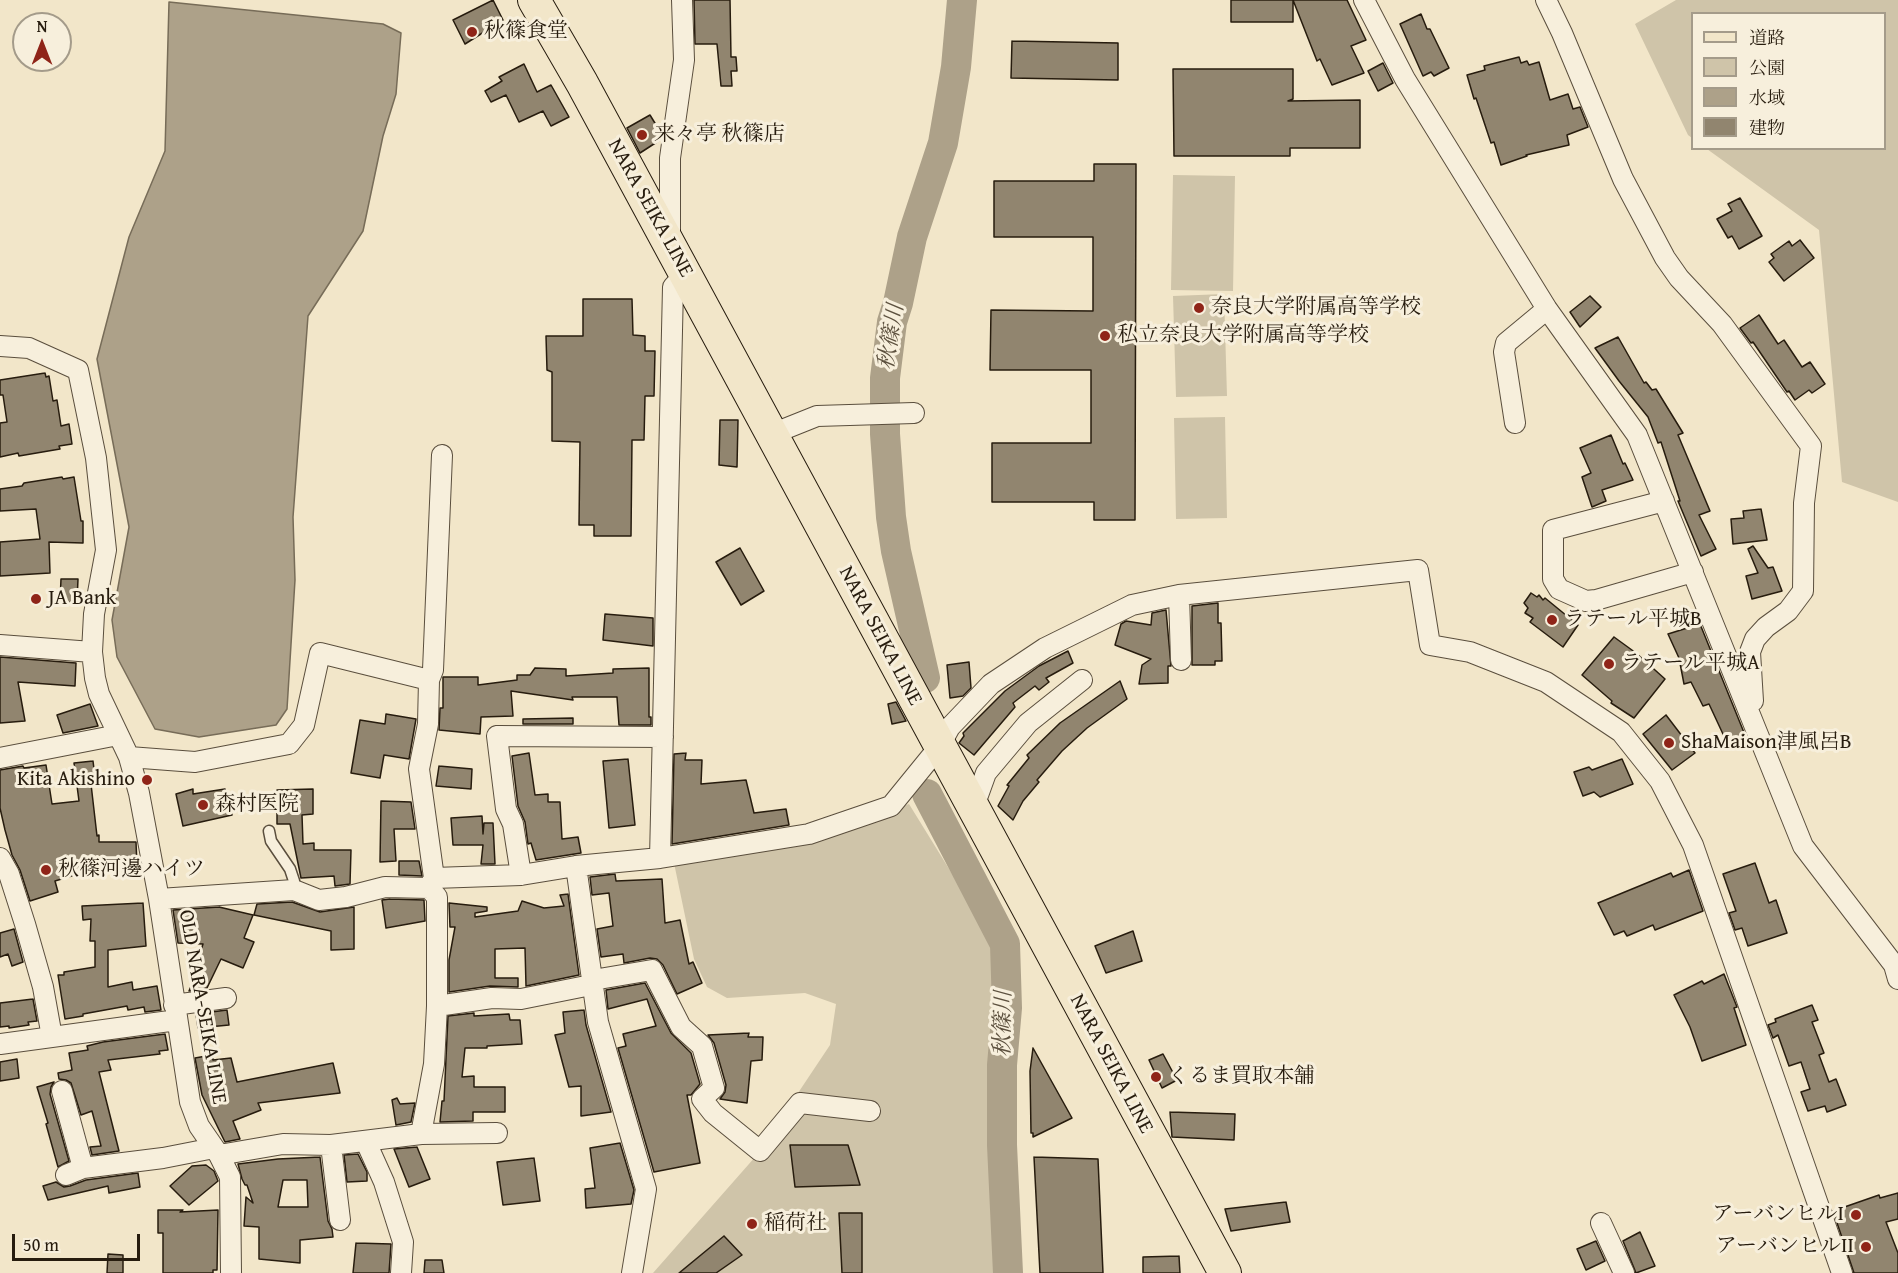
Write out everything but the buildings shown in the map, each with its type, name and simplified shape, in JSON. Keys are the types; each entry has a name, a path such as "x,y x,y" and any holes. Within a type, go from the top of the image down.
{"main road":[{"name":"NARA SEIKA LINE","path":"534,0 686,274 939,747 1225,1273"}],"street":[{"path":"669,247 672,237 670,158 684,60 682,0"},
{"path":"1364,0 1405,80 1547,309 1637,435 1803,846 1894,965 1898,979"},
{"path":"1546,0 1567,44 1623,179 1665,258 1679,278 1722,324 1811,446 1804,503 1803,591 1788,611 1766,627 1755,639 1750,652 1753,701 1745,702"},
{"path":"660,858 673,287 686,274"},
{"path":"1515,423 1504,352 1506,343 1547,309"},
{"name":"OLD NARA-SEIKA LINE","path":"0,346 29,348 78,370 96,458 106,550 94,614 92,652 99,694 129,757 139,793 159,898 190,1102 200,1126 230,1177 231,1273"},
{"path":"772,434 818,416 908,413"},
{"path":"421,1134 434,1064 437,1006 437,897 432,883 419,769 428,724 429,680 433,670 442,455"},
{"path":"1664,501 1553,530 1553,579 1559,589 1586,601 1693,572"},
{"path":"159,898 294,890 319,900 346,897 384,887 521,875 576,866 660,858 809,834 891,806 939,747 950,727 991,684 1045,648 1132,604 1179,596 1418,570 1430,645 1470,652 1546,682 1621,732 1659,781 1693,845 1842,1273"},
{"path":"1179,596 1181,660"},
{"path":"0,645 92,652"},
{"path":"129,757 195,762 289,744 304,725 321,653 429,680"},
{"path":"973,809 986,773 1028,723 1082,680"},
{"path":"0,758 118,735"},
{"path":"521,875 513,824 506,809 497,735 663,738"},
{"path":"0,858 9,874 26,924 44,987 52,1037"},
{"path":"576,866 598,1022 646,1189 632,1273"},
{"path":"437,1006 492,998 521,999 652,970 681,1028 702,1046 714,1088 702,1099 713,1113 760,1151 800,1103 870,1111"},
{"path":"0,1044 52,1037 176,1013 226,998"},
{"path":"62,1091 75,1172 163,1158 283,1144 331,1145 421,1134 497,1133"},
{"path":"366,1142 384,1182 403,1242 401,1273"},
{"path":"331,1145 340,1220"},
{"path":"1601,1223 1624,1273"}],"lane":[{"path":"269,831 271,841 290,869 294,890"}],"green space":[{"path":"1676,0 1898,0 1898,502 1842,482 1819,230 1708,150 1886,150 1886,12 1691,12 1691,137 1635,24"},
{"path":"1173,175 1235,176 1233,291 1171,290"},
{"path":"1224,294 1227,396 1176,397 1173,296"},
{"path":"1225,417 1227,518 1176,519 1174,418"},
{"path":"909,804 996,945 999,961 995,1095 1001,1273 653,1273 756,1156 830,1045 836,1004 805,993 727,998 707,987 694,959 674,863 815,838"}],"water":[{"path":"169,2 383,24 401,33 396,94 383,136 363,231 308,316 293,517 295,580 287,709 276,725 199,737 155,729 117,657 112,620 129,527 97,359 129,237 165,151"}],"waterway":[{"name":"秋篠川","path":"925,678 896,551 891,517 885,434 885,378 892,322 912,237 943,143 956,67 962,0"},
{"name":"秋篠川","path":"927,794 1005,944 1007,1008 1002,1065 1002,1145 1008,1273"}],"place":[{"name":"秋篠食堂","path":"472,32"},
{"name":"来々亭 秋篠店","path":"642,135"},
{"name":"奈良大学附属高等学校","path":"1199,308"},
{"name":"私立奈良大学附属高等学校","path":"1105,336"},
{"name":"JA Bank","path":"36,599"},
{"name":"ラテール平城B","path":"1552,620"},
{"name":"ラテール平城A","path":"1609,664"},
{"name":"ShaMaison津風呂B","path":"1669,743"},
{"name":"Kita Akishino","path":"147,780"},
{"name":"森村医院","path":"203,805"},
{"name":"秋篠河邊ハイツ","path":"46,870"},
{"name":"くるま買取本舗","path":"1156,1077"},
{"name":"アーバンヒルⅠ","path":"1856,1215"},
{"name":"稲荷社","path":"752,1224"},
{"name":"アーバンヒルⅡ","path":"1866,1247"}]}
